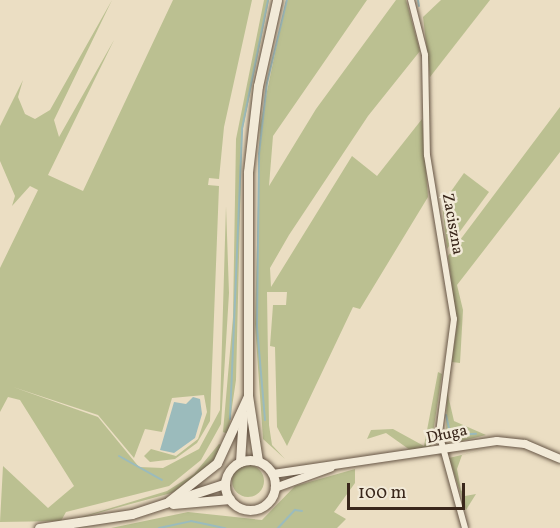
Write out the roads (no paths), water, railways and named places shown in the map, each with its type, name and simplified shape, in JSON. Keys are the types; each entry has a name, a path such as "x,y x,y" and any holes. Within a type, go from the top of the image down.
{"main road":[{"path":"39,528 167,506 230,499 256,509 269,501 275,488 273,474 258,461 248,396 250,147 277,0"},
{"path":"167,506 217,462 243,411 248,396"},
{"path":"167,506 224,484 240,462 243,411"},
{"path":"240,462 258,461"},
{"path":"224,484 230,499"}],"street":[{"name":"Zaciszna","path":"411,0 425,55 427,155 454,320 440,403 442,452 465,528"},
{"name":"Długa","path":"273,474 442,452 505,441 560,459"},
{"name":"Długa","path":"275,488 337,465"}],"water":[{"path":"193,397 200,399 202,414 195,438 174,453 160,450 174,402 186,404"}],"waterway":[{"path":"230,419 242,129 268,0"},
{"path":"265,420 257,326 259,154 267,83 287,0"},
{"path":"418,0 419,6"},
{"path":"446,415 450,432"},
{"path":"454,435 476,434"},
{"path":"119,456 162,480"},
{"path":"278,528 295,510 302,511"},
{"path":"159,528 191,521 225,528"}]}
